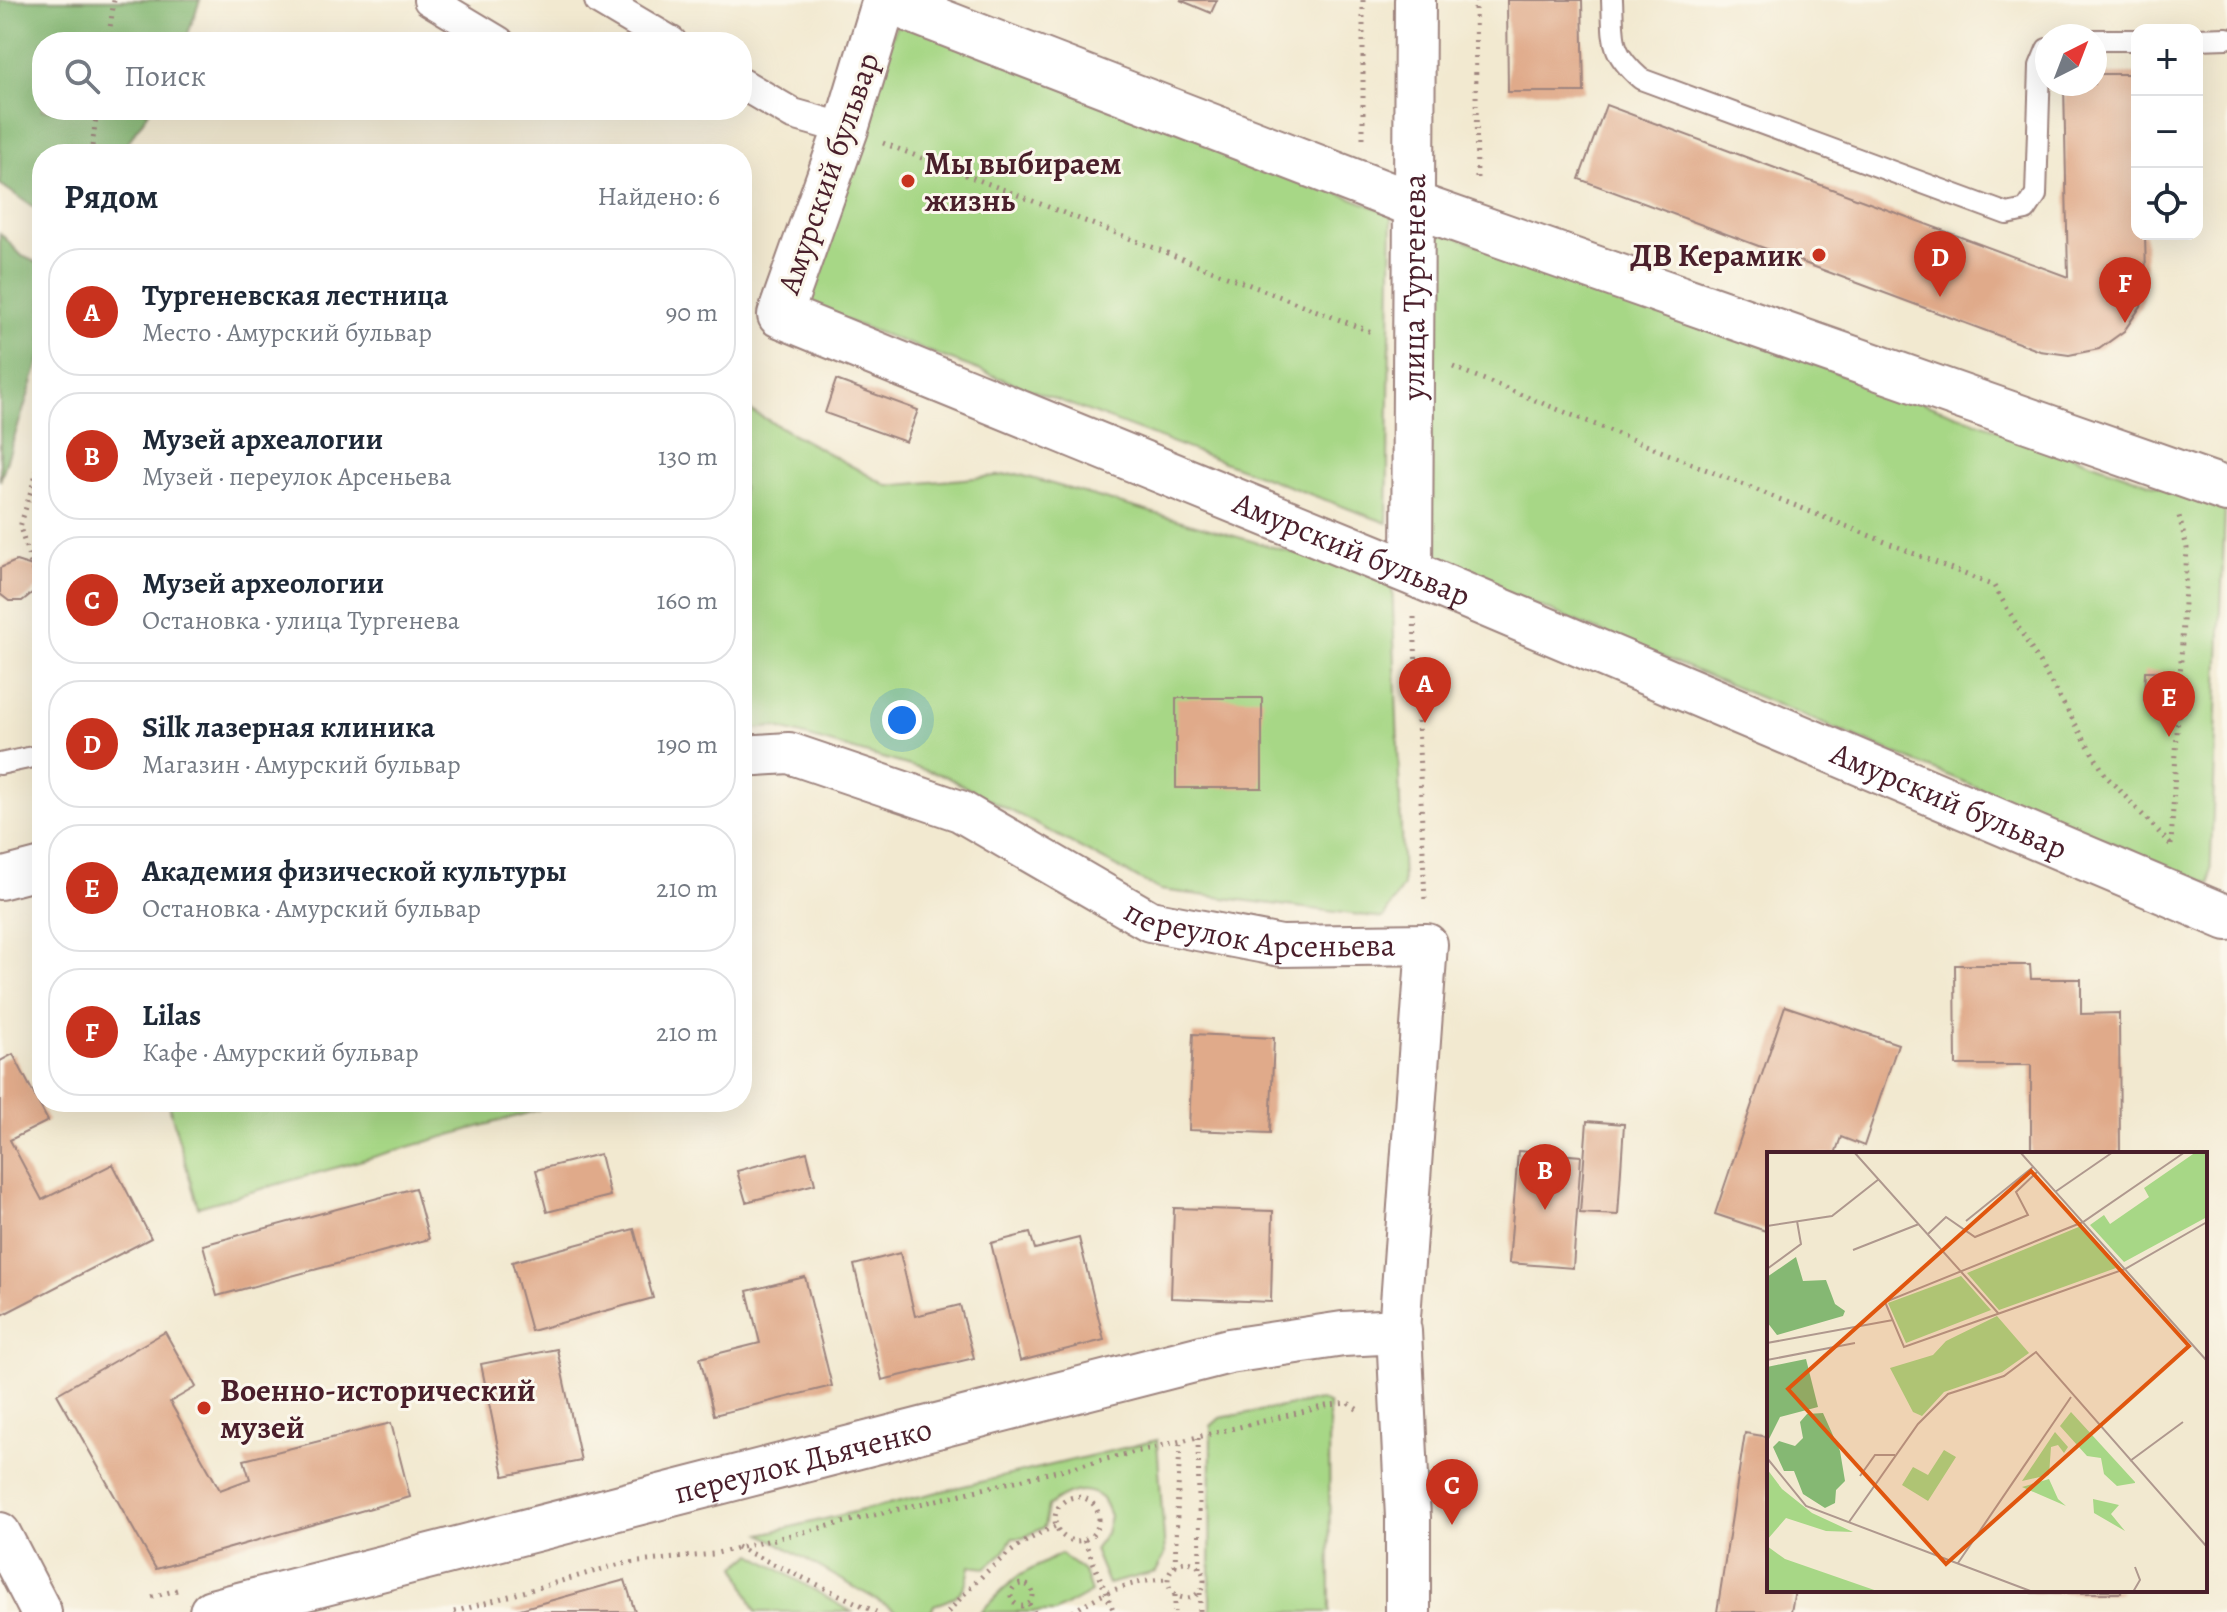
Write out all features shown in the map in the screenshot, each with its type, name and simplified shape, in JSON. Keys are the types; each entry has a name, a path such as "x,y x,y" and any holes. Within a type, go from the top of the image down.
{"street":[{"path":"429,0 482,32"},
{"path":"600,0 654,32"},
{"name":"Амурский бульвар","path":"2227,490 1415,205 885,0 846,129 780,315 1412,573 2227,918"},
{"name":"улица Тургенева","path":"1412,573 1415,0"},
{"path":"752,90 793,114 846,129"},
{"name":"переулок Арсеньева","path":"752,755 789,753 960,811 1150,921 1281,946 1427,944 1399,1331"},
{"path":"0,879 32,871"},
{"path":"1399,1331 1408,1518 1408,1612"},
{"name":"переулок Дьяченко","path":"212,1612 1229,1351 1343,1334 1399,1331"},
{"path":"0,1533 41,1612"}],"lane":[{"path":"1612,0 1614,40 1622,62 1641,79 2007,214 2026,210 2036,195 2039,96"},
{"path":"2203,39 2227,38"},
{"path":"2107,40 2131,40"},
{"path":"0,764 32,757"}],"path":[{"path":"109,32 114,0"},
{"path":"1363,0 1363,153"},
{"path":"1475,0 1478,197"},
{"path":"92,144 96,120"},
{"path":"846,129 1415,349 1464,372 1994,586 2106,776 2171,845 2187,548 2176,503"},
{"path":"32,487 20,527 32,568"},
{"path":"1412,573 1427,944"},
{"path":"454,1612 620,1564 713,1554 1339,1403 1356,1407 1366,1425"},
{"path":"1198,1438 1200,1568 1204,1577 1200,1612"},
{"path":"1168,1579 1175,1566 1180,1441"},
{"path":"1073,1498 1087,1500 1097,1511 1099,1519 1095,1532 1084,1540 1069,1540 1056,1526 1056,1511 1073,1498"},
{"path":"948,1612 978,1578 1025,1542 1056,1526"},
{"path":"1084,1540 1114,1612"},
{"path":"737,1547 876,1612"},
{"path":"1175,1566 1188,1562 1200,1568"},
{"path":"1073,1612 1125,1585 1168,1579"},
{"path":"1168,1579 1175,1594 1175,1612"},
{"path":"1023,1584 1031,1590 1029,1604 1022,1606 1013,1602 1011,1592 1015,1586 1023,1584"},
{"path":"1175,1594 1188,1598 1200,1591"},
{"path":"1029,1604 1034,1612"}],"green space":[{"path":"0,0 200,0 189,32 32,32 32,120 143,120 127,144 32,144 32,206 0,184"},
{"path":"898,19 1392,214 1387,523 807,306"},
{"path":"1434,229 2225,510 2210,884 1428,560"},
{"path":"0,233 22,256 32,260 32,383 0,481"},
{"path":"752,411 888,486 1017,474 1392,581 1403,886 1383,918 1160,890 945,776 774,727 752,729"},
{"path":"171,1112 531,1112 198,1207"},
{"path":"1321,1400 1329,1405 1330,1612 1210,1612 1211,1426 1220,1418"},
{"path":"1157,1440 1165,1554 1156,1572 1108,1584 1094,1550 1106,1533 1110,1516 1101,1498 1087,1491 1073,1492 1048,1506 1044,1527 1023,1538 1012,1538 1003,1553 986,1568 970,1566 960,1592 934,1605 931,1612 898,1612 762,1534"},
{"path":"752,1554 852,1612 756,1612 736,1566"},
{"path":"1061,1554 1084,1572 1091,1592 1055,1612 980,1612 1018,1576"}],"building":[{"path":"1180,0 1217,0 1211,13"},
{"path":"1507,0 1582,0 1584,92 1508,92"},
{"path":"2107,74 2131,74 2131,240 2145,240 2146,276 2141,306 2124,331 2099,349 2069,355 2040,351 1579,179 1606,105 2068,277 2064,96 2107,96"},
{"path":"836,380 918,410 906,442 825,413"},
{"path":"16,561 32,566 32,593 22,601 9,601 0,594 0,568"},
{"path":"2145,671 2164,671 2163,701 2144,701"},
{"path":"1176,698 1262,698 1262,788 1176,788"},
{"path":"1955,965 2030,965 2031,979 2081,979 2081,1014 2119,1013 2120,1152 2031,1152 2031,1065 1956,1065"},
{"path":"1785,1006 1898,1044 1864,1146 1841,1137 1836,1152 1767,1152 1767,1231 1715,1214"},
{"path":"1193,1034 1274,1038 1270,1133 1189,1130"},
{"path":"13,1054 32,1090 32,1112 43,1112 48,1121 10,1140 42,1200 113,1164 151,1238 0,1316 0,1061"},
{"path":"1587,1121 1624,1124 1618,1215 1580,1213"},
{"path":"1518,1151 1581,1156 1573,1268 1509,1263"},
{"path":"807,1152 815,1184 746,1202 737,1171"},
{"path":"600,1154 610,1196 547,1212 536,1170"},
{"path":"415,1188 429,1239 217,1296 203,1245"},
{"path":"1174,1208 1273,1211 1271,1302 1171,1298"},
{"path":"634,1229 653,1298 531,1331 512,1262"},
{"path":"1030,1233 1035,1249 1079,1238 1104,1340 1020,1361 991,1243"},
{"path":"900,1253 915,1316 960,1305 974,1358 882,1380 854,1265"},
{"path":"805,1277 832,1386 714,1415 700,1358 760,1343 747,1291"},
{"path":"165,1332 196,1387 170,1402 220,1490 250,1479 244,1460 391,1423 410,1497 156,1569 57,1394"},
{"path":"557,1349 581,1461 504,1476 481,1364"},
{"path":"1745,1433 1767,1437 1767,1592 1795,1592 1791,1612 1717,1612"},
{"path":"625,1580 635,1612 513,1612 513,1611"},
{"path":"2032,1592 2121,1592 2121,1593"}],"place":[{"name":"Мы выбираем жизнь","path":"908,181"},
{"name":"ДВ Керамик","path":"1819,255"},
{"name":"Silk лазерная клиника","path":"1940,297"},
{"name":"Lilas","path":"2125,323"},
{"name":"Тургеневская лестница","path":"1425,723"},
{"name":"Академия физической культуры","path":"2169,737"},
{"name":"Музей археалогии","path":"1545,1210"},
{"name":"Военно-исторический музей","path":"204,1408"},
{"name":"Музей археологии","path":"1452,1525"}]}
